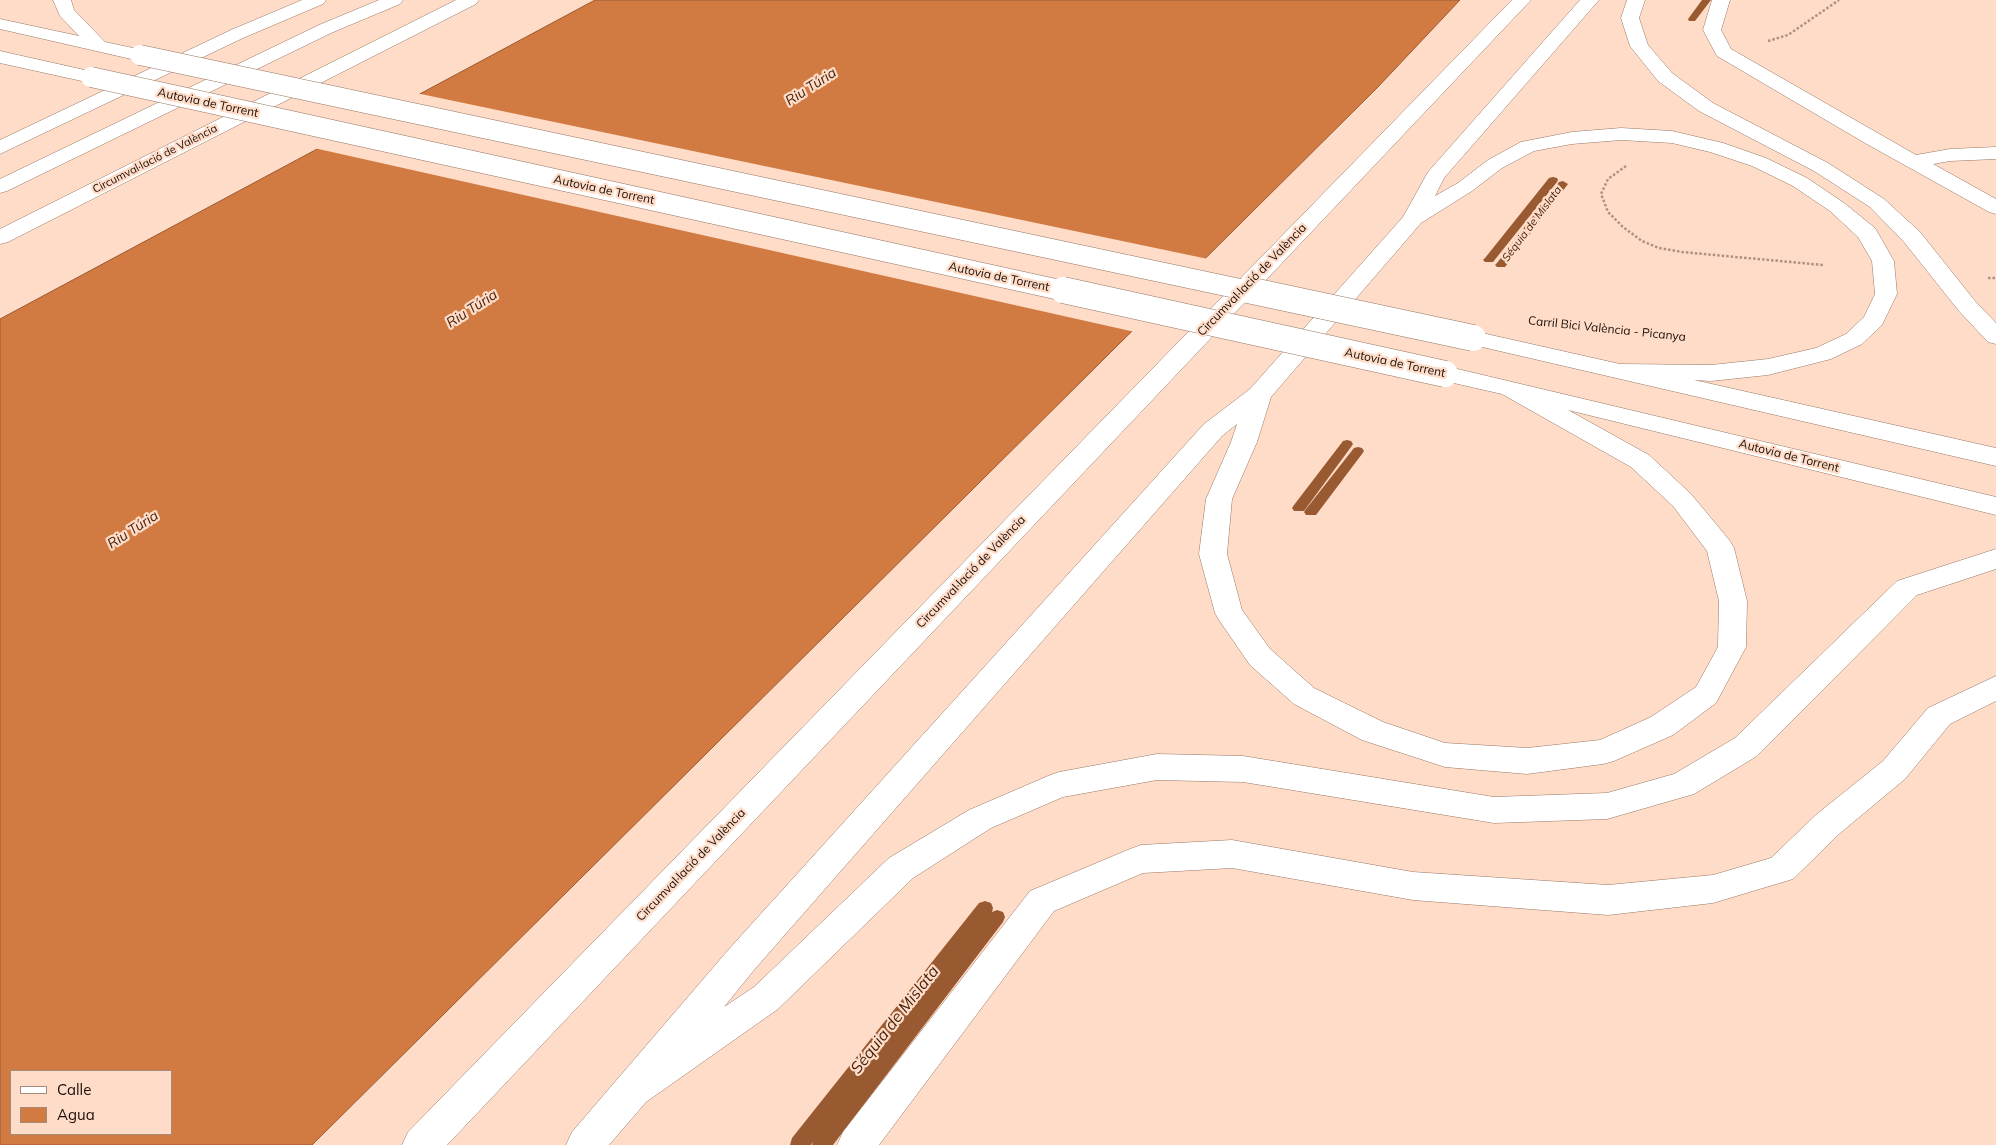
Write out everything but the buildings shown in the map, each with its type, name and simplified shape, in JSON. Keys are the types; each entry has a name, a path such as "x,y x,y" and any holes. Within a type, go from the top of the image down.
{"main road":[{"path":"62,0 66,12 99,46"},
{"path":"237,34 267,15 298,0"},
{"path":"0,148 237,34 317,0"},
{"name":"Circumval·lació de València","path":"0,237 470,0"},
{"name":"Circumval·lació de València","path":"421,1145 1522,0"},
{"path":"585,1145 742,959 1213,430 1260,395 1412,220 1436,176 1590,0"},
{"path":"1636,0 1630,18 1639,46 1665,77 1706,107 1820,167 1877,203 1912,237 1967,306 1996,337"},
{"path":"1721,0 1712,30 1724,52 1996,208"},
{"path":"0,187 325,28 386,4"},
{"path":"0,206 344,34 386,4"},
{"path":"0,24 1473,338 1996,457"},
{"name":"Autovia de Torrent","path":"0,57 1509,388 1996,506"},
{"path":"1412,220 1466,187 1495,164 1528,146 1572,138 1621,134 1672,137 1716,147 1759,162 1800,182 1837,207 1867,233 1883,261 1886,294 1874,320 1854,339 1823,354 1768,367 1711,373 1621,371"},
{"path":"1914,162 1950,155 1996,153"},
{"path":"1260,395 1244,442 1219,499 1213,554 1229,613 1260,656 1304,696 1373,731 1445,755 1527,761 1603,752 1662,726 1706,695 1732,647 1733,601 1720,548 1682,500 1640,461 1509,388"},
{"path":"633,1090 766,998 901,868 980,819 1059,785 1157,767 1243,769 1494,810 1608,806 1683,785 1746,747 1907,588 1996,560"},
{"path":"856,1145 1042,901 1141,860 1232,854 1413,886 1608,900 1713,889 1781,869 1828,824 1894,770 1939,716 1996,688"}],"path":[{"path":"1724,52 1788,35 1839,0"},
{"path":"1631,164 1618,170 1608,178 1601,194 1608,212 1623,227 1642,241 1659,248 1682,252 1823,264"}],"water":[{"name":"Riu Túria","path":"595,0 1460,0 1377,88 312,1145 0,1145 0,319"}],"pier":[{"path":"416,93 1208,259 1135,332 314,148"}],"waterway":[{"name":"Séquia de Mislata","path":"1692,19 1707,0"},
{"path":"1489,260 1553,180"},
{"name":"Séquia de Mislata","path":"1501,265 1563,184"},
{"path":"1299,508 1347,444"},
{"name":"Séquia de Mislata","path":"1311,512 1358,451"},
{"path":"799,1145 985,908"},
{"name":"Séquia de Mislata","path":"821,1145 997,917"}]}
